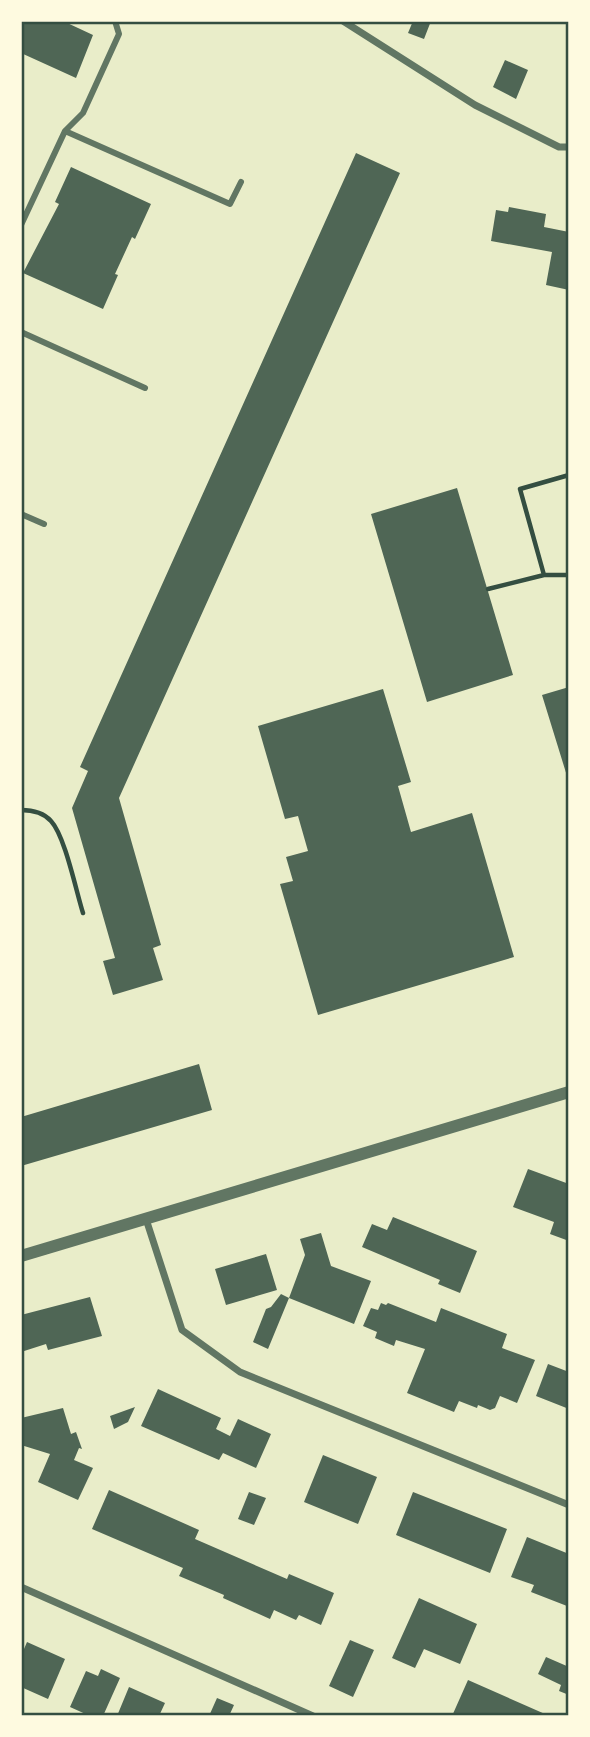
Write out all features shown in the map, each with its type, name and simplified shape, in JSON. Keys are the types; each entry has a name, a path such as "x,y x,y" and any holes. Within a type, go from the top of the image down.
{"street":[{"path":"21,225 65,131 83,113 119,34 115,21"},
{"path":"343,21 475,105 559,147 569,147"},
{"path":"65,131 230,204 241,182"},
{"path":"21,332 145,388"},
{"path":"21,514 44,524"},
{"path":"21,1256 569,1092"},
{"path":"146,1219 182,1330 240,1372 569,1505"},
{"path":"21,1587 313,1716"}],"path":[{"path":"544,575 520,489 569,475"},
{"path":"488,589 544,575 569,575"},
{"path":"21,810 36,811 54,824 83,913"}],"building":[{"path":"21,21 63,21 93,35 76,78 21,53"},
{"path":"413,21 431,21 424,39 408,33"},
{"path":"505,60 528,70 516,99 493,87"},
{"path":"356,153 400,173 119,798 161,945 153,948 163,980 113,995 103,961 115,958 72,808 88,771 80,767"},
{"path":"71,167 151,204 115,274 118,275 103,309 23,273 59,204 55,202"},
{"path":"509,207 546,214 544,227 569,232 569,290 546,285 552,252 491,241 496,210 508,212"},
{"path":"457,488 513,675 427,702 371,514"},
{"path":"569,687 569,775 567,776 542,695"},
{"path":"383,689 411,782 398,786 411,832 472,813 514,957 318,1015 280,884 293,881 286,857 308,851 298,816 285,819 258,726"},
{"path":"199,1064 212,1110 21,1166 21,1117"},
{"path":"528,1169 569,1184 569,1241 550,1234 554,1222 513,1207"},
{"path":"393,1217 477,1251 460,1293 438,1284 440,1280 362,1247 372,1224 387,1230"},
{"path":"321,1233 331,1266 371,1281 354,1324 289,1298 305,1255 300,1239"},
{"path":"266,1254 277,1290 226,1305 215,1269"},
{"path":"281,1294 289,1298 268,1349 253,1342 266,1309 271,1307"},
{"path":"90,1297 102,1336 48,1350 46,1344 21,1352 21,1315"},
{"path":"381,1303 388,1303 436,1322 441,1308 507,1334 502,1348 535,1360 517,1403 500,1396 495,1408 490,1410 459,1401 454,1412 407,1393 425,1349 396,1340 394,1346 375,1338 377,1332 363,1326 371,1308 378,1310"},
{"path":"548,1364 569,1372 569,1409 536,1396"},
{"path":"158,1389 221,1418 216,1429 230,1436 238,1419 271,1434 256,1468 223,1453 219,1460 141,1426"},
{"path":"135,1407 128,1422 114,1429 110,1416"},
{"path":"63,1408 71,1434 76,1432 82,1449 79,1448 74,1460 93,1468 78,1500 38,1482 50,1454 21,1445 21,1418"},
{"path":"323,1455 377,1477 358,1524 304,1502"},
{"path":"109,1490 199,1530 195,1539 287,1579 289,1574 334,1593 321,1625 299,1615 296,1620 274,1610 270,1619 179,1576 183,1568 92,1529"},
{"path":"249,1492 266,1498 254,1525 238,1519"},
{"path":"413,1492 507,1529 490,1573 396,1535"},
{"path":"527,1537 569,1554 567,1606 531,1592 534,1585 511,1577"},
{"path":"419,1598 477,1624 460,1664 424,1649 415,1668 392,1658"},
{"path":"350,1640 374,1650 353,1697 329,1686"},
{"path":"27,1642 65,1659 48,1699 21,1687 21,1656"},
{"path":"546,1657 569,1667 569,1695 559,1691 561,1685 538,1674"},
{"path":"101,1669 120,1678 103,1716 90,1716 70,1707 86,1671 98,1676"},
{"path":"468,1680 545,1714 452,1716"},
{"path":"129,1687 165,1703 159,1716 117,1716"},
{"path":"217,1698 234,1705 229,1716 209,1716"}]}
